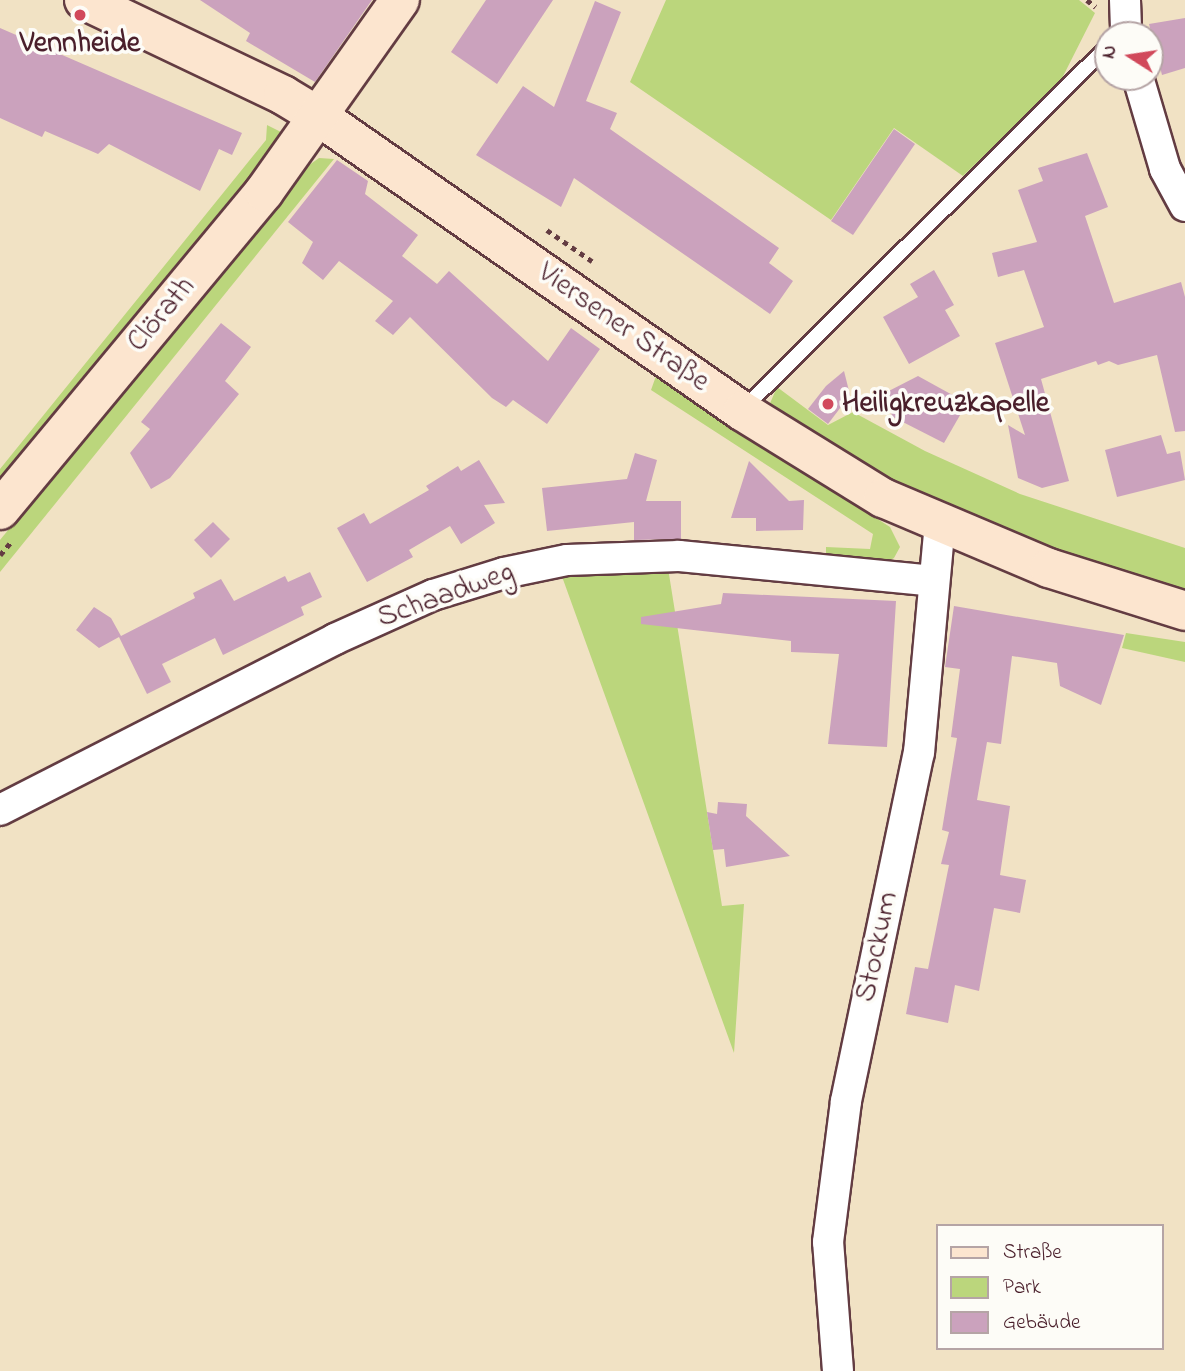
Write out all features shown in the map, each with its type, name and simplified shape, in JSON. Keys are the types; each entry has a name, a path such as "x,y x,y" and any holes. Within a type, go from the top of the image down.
{"street":[{"name":"Viersener Straße","path":"84,0 283,94 741,411 883,498 940,524 1077,577 1185,611"},
{"path":"321,118 400,0"},
{"path":"1122,21 1125,0"},
{"path":"1144,91 1175,168 1185,206"},
{"name":"Clörath","path":"0,510 264,192 321,118"},
{"name":"Stockum","path":"838,1371 828,1242 846,1101 919,753 940,524"},
{"name":"Schaadweg","path":"0,810 393,611 527,567 590,558 679,556 934,581"}],"lane":[{"path":"741,411 1094,61"}],"path":[{"path":"563,238 596,264"}],"green space":[{"path":"666,0 1079,0 1095,13 1047,108 1038,103 963,176 894,128 831,220 630,82"},
{"path":"267,125 285,134 272,161 0,490 0,469 266,140"},
{"path":"319,158 334,159 0,572 0,540 305,168"},
{"path":"656,376 890,527 900,547 894,558 883,564 826,560 826,547 870,549 873,534 651,390"},
{"path":"777,387 828,425 853,412 925,451 1020,494 1185,548 1185,594 1059,556 926,499 768,408"},
{"path":"668,568 722,906 744,904 734,1053 560,571"},
{"path":"1126,633 1185,642 1185,662 1122,648"}],"building":[{"path":"200,0 372,0 315,82 246,41 250,33"},
{"path":"486,0 553,0 497,84 451,52"},
{"path":"595,1 621,12 586,101 617,113 610,129 779,248 769,263 793,281 770,314 574,178 561,207 476,155 523,86 554,107"},
{"path":"1185,18 1185,68 1164,74 1164,22"},
{"path":"0,28 242,133 232,155 219,149 200,191 109,144 98,154 45,131 42,137 0,118"},
{"path":"894,129 915,144 853,235 831,221"},
{"path":"1087,153 1108,207 1085,216 1114,303 1181,282 1185,297 1185,431 1175,432 1157,355 1118,365 1109,361 1098,365 1096,361 1041,379 1069,481 1042,488 1018,478 1008,425 1025,435 995,343 1044,327 1024,270 998,277 992,253 1037,242 1018,190 1043,181 1038,168"},
{"path":"337,160 368,181 365,194 418,235 402,256 437,284 449,271 548,361 571,328 600,349 547,424 513,400 506,407 492,398 410,317 393,335 375,321 393,301 339,261 323,280 302,263 313,242 288,222"},
{"path":"934,270 954,305 945,310 960,336 909,364 883,317 918,297 910,284"},
{"path":"221,323 251,347 225,381 239,394 170,478 151,489 130,453 150,429 141,422"},
{"name":"Heiligkreuzkapelle","path":"844,371 850,395 828,424 808,409 826,386"},
{"path":"918,376 967,403 944,443 893,417 881,395"},
{"path":"1161,435 1167,454 1180,451 1185,480 1117,497 1105,450"},
{"path":"635,453 657,460 646,501 681,501 681,539 634,540 634,522 547,531 542,488 627,479"},
{"path":"479,460 505,503 484,505 495,523 461,544 450,526 409,550 413,557 367,582 337,528 364,513 370,524 429,490 426,486 458,466 461,471"},
{"path":"749,461 789,501 804,500 803,530 756,531 756,518 731,518"},
{"path":"213,522 230,539 211,558 194,540"},
{"path":"310,572 322,597 301,607 304,615 223,655 215,638 162,664 171,682 147,694 119,637 99,648 76,630 94,607 111,618 121,636 195,598 193,593 221,579 234,601 285,576 288,582"},
{"path":"723,593 896,601 887,747 828,744 839,654 791,652 791,641 641,624 641,617 721,604"},
{"path":"954,606 1124,635 1101,705 1060,686 1057,663 1012,656 1001,744 987,742 977,800 1010,806 1000,875 1026,880 1020,913 994,908 979,991 955,985 948,1023 906,1014 915,967 928,969 949,865 941,864 949,832 942,830 957,738 951,737 960,669 945,667"},
{"path":"718,802 747,804 746,816 790,856 726,867 724,849 713,850 707,812 717,814"}],"place":[{"name":"Vennheide","path":"80,15"},
{"name":"Heiligkreuzkapelle","path":"828,404"}]}
